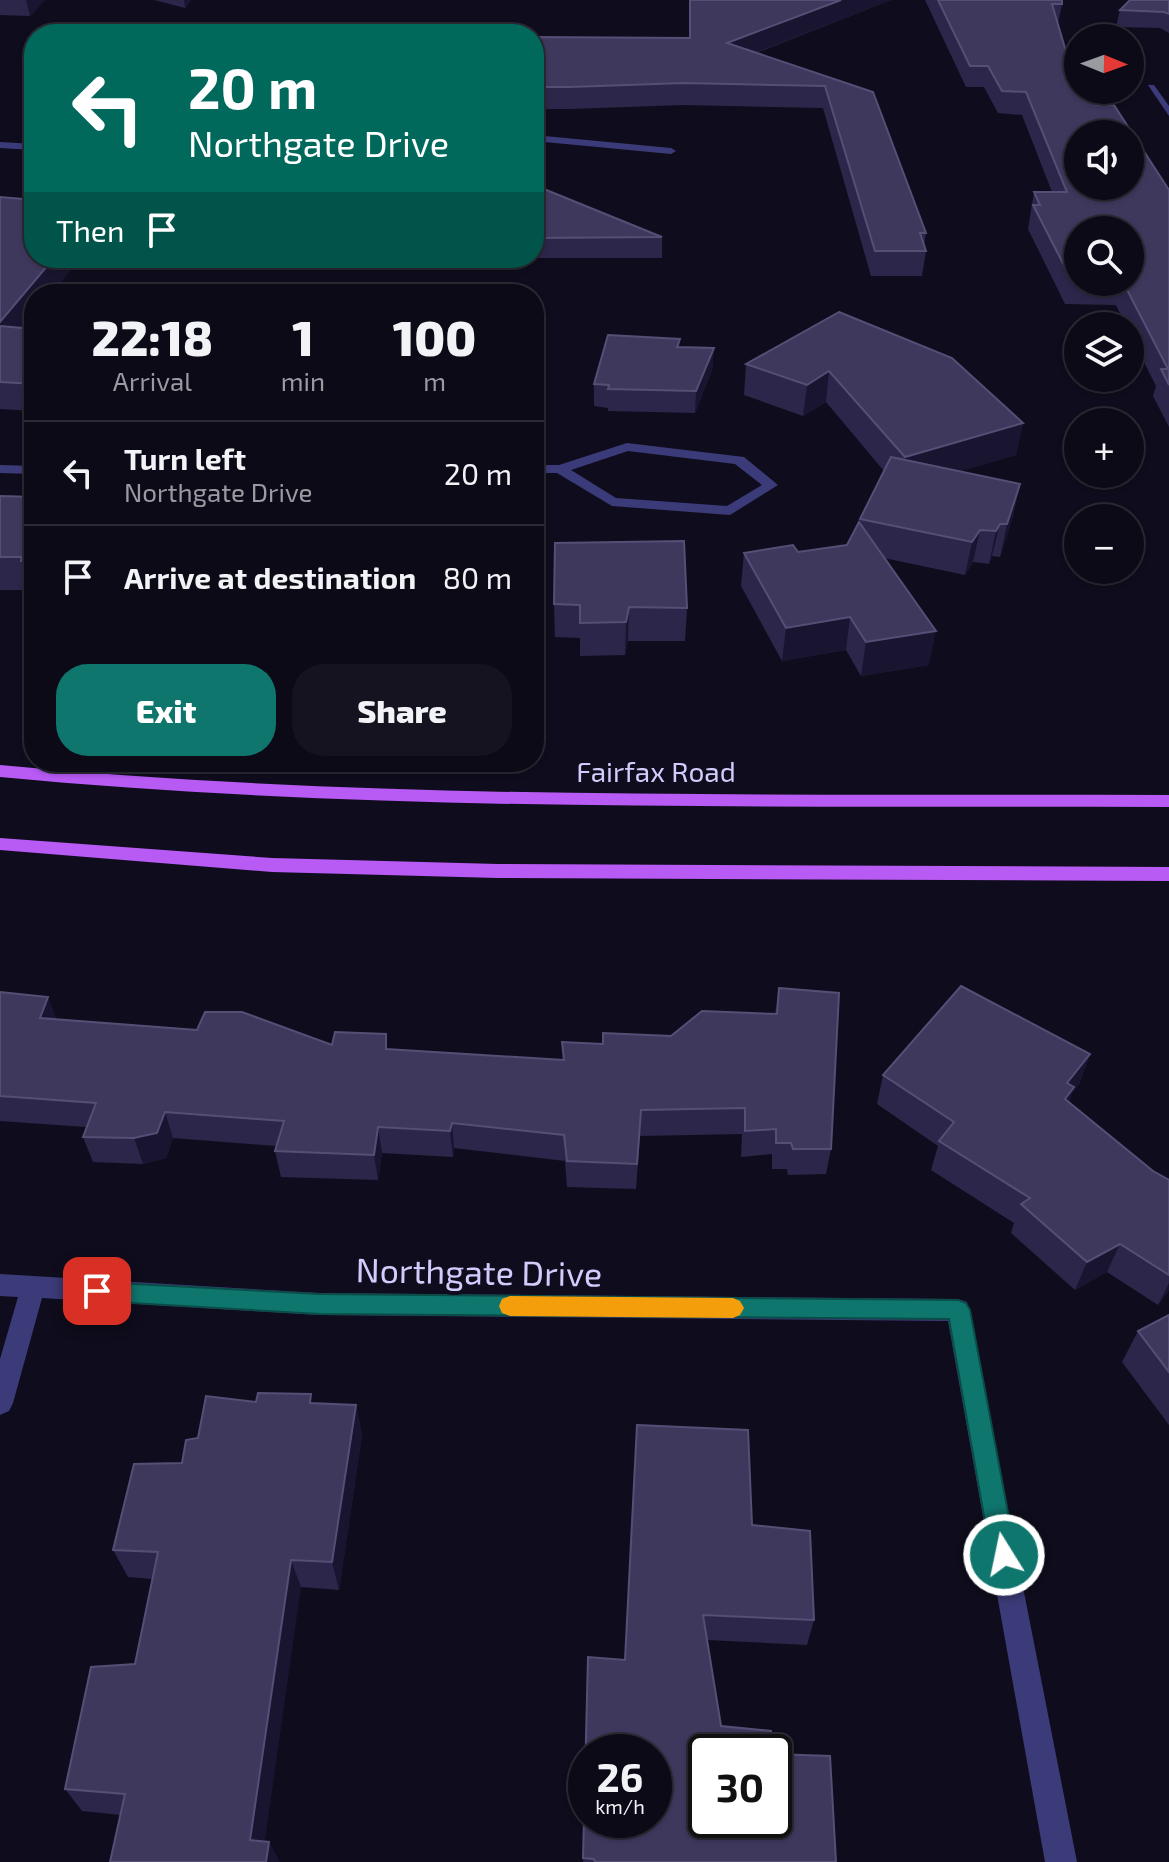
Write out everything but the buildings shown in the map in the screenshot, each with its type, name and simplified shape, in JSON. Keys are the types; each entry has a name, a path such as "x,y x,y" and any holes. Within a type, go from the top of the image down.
{"main road":[{"name":"Fairfax Road","path":"0,771 108,782 292,794 1169,801"},
{"path":"0,844 74,853 287,866 514,871 1169,874"}],"street":[{"path":"1151,87 1169,113"},
{"path":"544,139 671,151"},
{"path":"0,145 24,146"},
{"path":"544,469 560,469 627,447 739,460 771,485 730,511 641,505 612,502 560,469"},
{"path":"0,469 24,470"},
{"name":"Northgate Drive","path":"0,1285 319,1304 958,1310 1061,1862"},
{"path":"0,1403 33,1288"}],"slow traffic":[{"path":"510,1306 733,1308"}],"route":[{"path":"97,1291 319,1304 958,1310 1004,1555"}]}
